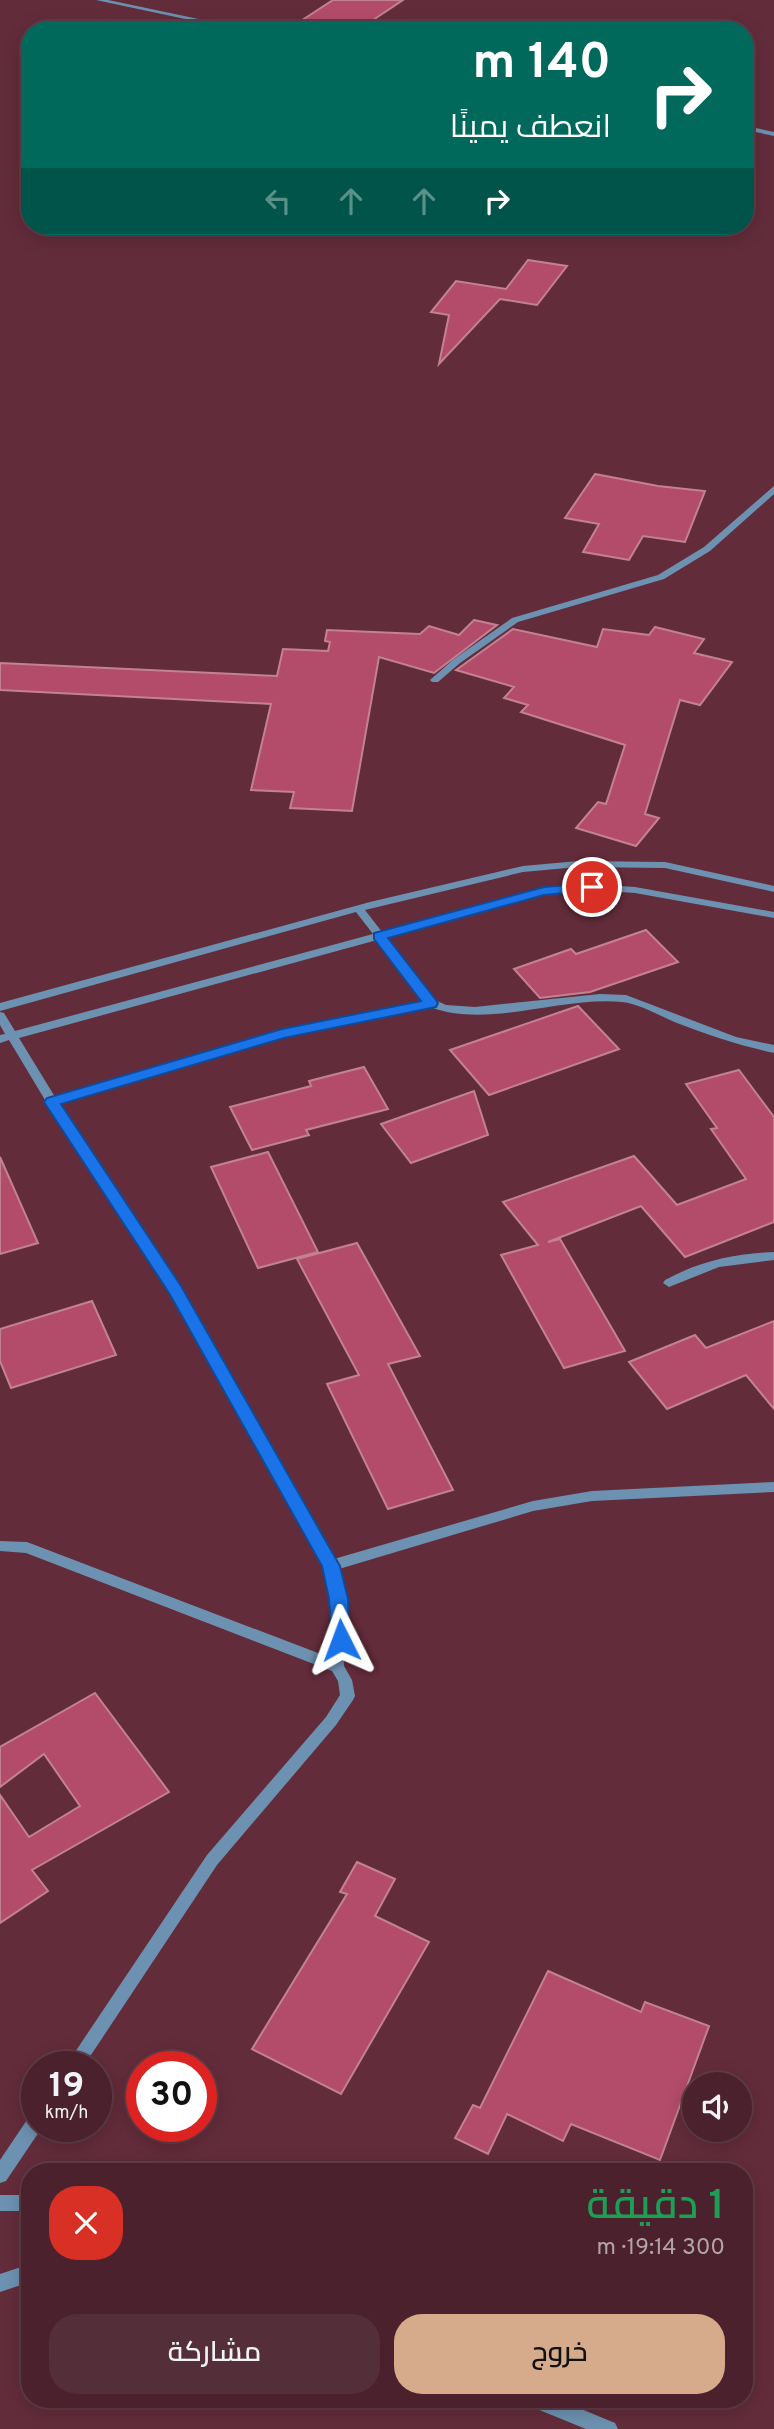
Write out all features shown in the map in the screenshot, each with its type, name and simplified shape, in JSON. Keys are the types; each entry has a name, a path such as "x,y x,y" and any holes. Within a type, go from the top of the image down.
{"street":[{"path":"99,0 203,21"},
{"path":"754,130 774,134"},
{"path":"435,680 515,620 661,577 707,549 774,489"},
{"path":"0,1007 358,908 523,869 579,864 665,865 774,889"},
{"path":"5,1038 544,891 592,887 682,898 774,915"},
{"path":"358,908 431,1003 443,1008 475,1011 600,998 626,999 733,1040 774,1049"},
{"path":"52,1102 282,1034 431,1003"},
{"path":"0,1016 5,1038 52,1102 175,1290 331,1566 338,1599 341,1640 337,1667"},
{"path":"668,1283 694,1269 730,1258 774,1256"},
{"path":"331,1566 533,1506 592,1496 774,1487"},
{"path":"0,1546 27,1548 337,1667 345,1680 348,1696 331,1721 212,1860 84,2051"},
{"path":"0,2175 22,2142"},
{"path":"0,2203 21,2203"},
{"path":"0,2283 21,2276"},
{"path":"556,2408 609,2429"}],"building":[{"path":"333,0 403,0 372,21 301,21"},
{"path":"528,260 567,266 537,305 500,299 439,364 449,315 431,312 456,281 506,289"},
{"path":"595,474 658,486 705,491 685,542 643,536 629,560 583,552 599,524 565,518"},
{"path":"474,620 497,625 434,673 379,657 352,811 290,808 294,792 251,790 271,704 0,690 0,663 277,676 283,649 328,651 330,642 325,641 327,630 420,634 429,626 459,635"},
{"path":"655,627 704,639 694,653 732,662 700,705 680,700 645,814 659,818 636,846 576,828 598,802 606,804 625,745 521,712 528,705 504,698 514,687 456,670 513,629 597,647 603,629 649,635"},
{"path":"646,930 678,962 590,992 540,998 514,969 571,949 576,954"},
{"path":"578,1006 619,1049 489,1095 450,1050"},
{"path":"364,1067 388,1109 306,1130 309,1135 252,1150 230,1107 311,1086 309,1081"},
{"path":"739,1070 774,1117 774,1222 685,1257 641,1206 548,1242 560,1239 625,1351 564,1368 501,1255 538,1245 503,1202 634,1156 677,1205 746,1179 711,1129 717,1128 686,1084"},
{"path":"474,1091 488,1135 411,1163 381,1124"},
{"path":"268,1152 318,1252 258,1268 211,1167"},
{"path":"0,1157 38,1243 0,1254"},
{"path":"357,1243 420,1356 388,1364 453,1490 388,1509 327,1384 359,1375 297,1259"},
{"path":"92,1301 116,1355 11,1388 0,1361 0,1329"},
{"path":"774,1321 774,1409 746,1375 667,1409 629,1362 695,1335 706,1348"},
{"path":"95,1693 169,1792 32,1870 48,1891 0,1923 0,1795 29,1837 80,1806 44,1754 0,1787 0,1747"},
{"path":"357,1862 395,1879 375,1916 429,1942 341,2094 252,2049 347,1894 340,1892"},
{"path":"548,1971 641,2012 645,2002 709,2026 692,2072 682,2072 682,2100 660,2160 571,2124 563,2141 507,2114 488,2154 455,2138 473,2105 480,2108"}],"route":[{"path":"341,1640 338,1599 331,1566 175,1290 52,1102 282,1034 431,1003 379,936 544,891 592,887"}]}
